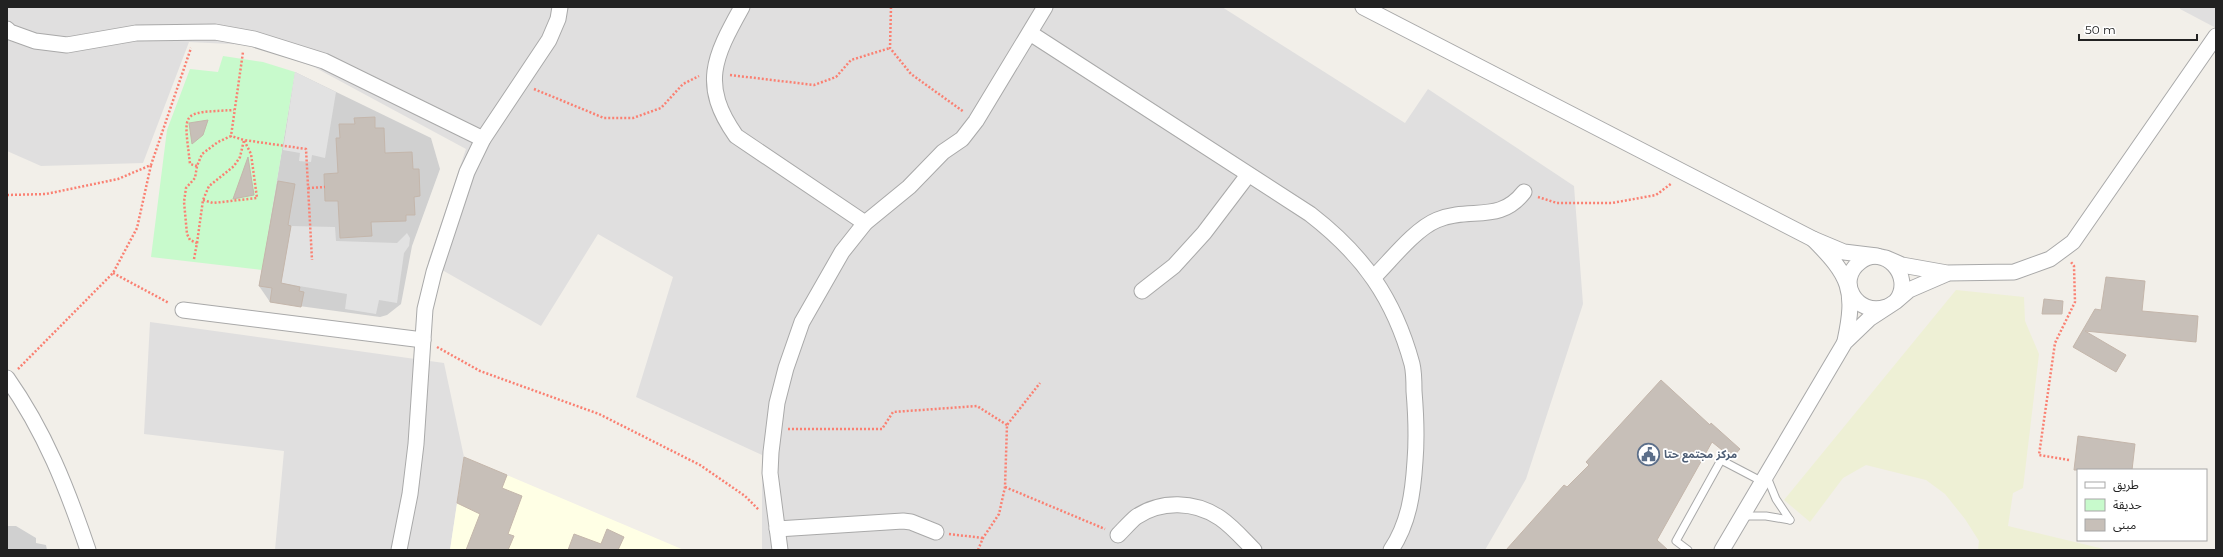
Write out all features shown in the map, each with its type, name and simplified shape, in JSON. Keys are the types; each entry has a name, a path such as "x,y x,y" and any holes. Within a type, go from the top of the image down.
{"street":[{"path":"399,550 410,494 415,451 425,309 434,272 467,172 483,139 549,40 558,19 560,7"},
{"path":"742,7 725,38 714,70 715,95 724,119 736,136 866,223"},
{"path":"780,550 770,473 774,429 777,403 786,368 802,322 842,252 866,223 909,187 943,152 962,139 976,121 1045,7"},
{"path":"1362,7 1813,239 1844,252 1882,257 1902,265 1947,273 2014,272 2050,259 2073,242 2216,36"},
{"path":"7,29 10,32 35,41 67,45 136,33 215,32 245,37 324,61 483,139"},
{"path":"1030,34 1248,176 1310,214 1338,235 1374,277 1395,317 1412,365 1417,435 1412,496 1403,527 1390,550"},
{"path":"1142,291 1179,261 1204,233 1248,176"},
{"path":"1374,277 1421,230 1436,220 1456,214 1501,211 1516,203 1524,192"},
{"path":"1813,239 1840,268 1849,284 1856,300 1862,306 1875,309 1891,304 1900,295 1902,278 1893,263 1882,257 1860,261 1854,267 1849,284 1850,312 1845,342"},
{"path":"1722,550 1765,480 1845,342 1869,319 1909,290 1947,273"},
{"path":"183,310 423,340"},
{"path":"8,379 40,431 68,489 88,550"},
{"path":"1118,535 1136,518 1157,506 1181,504 1201,508 1220,518 1254,550"},
{"path":"777,529 903,520 936,532"}],"lane":[{"path":"1688,550 1676,541 1721,460 1765,480 1790,520 1766,516 1743,516"}],"path":[{"path":"891,7 890,48 911,74 976,121"},
{"path":"8,379 114,273 137,228 151,165 196,32"},
{"path":"231,136 245,37"},
{"path":"197,166 190,164 186,123 190,115 197,112 234,110"},
{"path":"197,243 190,240 187,234 184,202 186,188 195,178 197,166 202,154 218,142 231,136 244,140 306,149 312,260"},
{"path":"203,200 213,203 257,198 251,154 244,140"},
{"path":"194,259 203,200 209,186 234,166 240,157 244,140"},
{"path":"7,195 46,194 118,179 151,165"},
{"path":"1524,192 1557,203 1612,203 1656,194 1685,173"},
{"path":"308,188 324,187"},
{"path":"2061,251 2074,266 2075,302 2055,343 2039,455 2069,460"},
{"path":"114,273 183,310"},
{"path":"423,340 480,371 599,414 700,465 745,496 777,529"},
{"path":"978,550 983,538 999,514 1005,487 1007,425 1040,383"},
{"path":"774,429 882,429 893,412 977,406 1007,425"},
{"path":"1005,487 1118,535"},
{"path":"936,532 983,538"}],"shaded area":[{"path":"7,7 1222,7 1405,123 1428,89 1574,186 1583,304 1526,479 1485,550 762,550 762,455 636,397 673,277 598,234 541,326 428,262 466,149 314,67 250,45 189,42 143,163 41,166 7,151"},
{"path":"2180,7 2216,7 2216,28 2180,9"},
{"path":"295,72 431,138 440,169 412,246 401,304 387,315 380,317 270,302 259,286"},
{"path":"295,72 336,92 325,158 312,155 311,162 299,161 300,153 283,150"},
{"path":"291,226 335,227 336,241 397,243 407,233 410,238 409,246 404,253 397,303 379,300 376,314 345,309 347,294 281,283"},
{"path":"1956,290 2024,297 2025,321 2039,354 2023,488 2013,493 2008,526 2108,550 1978,550 1979,541 1965,519 1945,494 1926,480 1866,465 1843,478 1810,522 1784,500"},
{"path":"150,322 444,363 464,457 450,550 275,550 284,451 144,434"},
{"path":"464,457 684,550 450,550"},
{"path":"7,526 16,526 36,538 36,543 46,545 47,550 7,550"}],"green space":[{"path":"223,56 263,62 295,72 262,270 151,257 167,130 190,69 218,72"}],"building":[{"path":"375,117 375,128 384,128 385,153 412,152 413,169 419,169 420,196 414,197 415,215 406,215 406,221 371,222 372,236 340,238 338,201 325,201 324,174 338,173 336,138 340,138 339,124 355,124 354,118"},
{"path":"208,120 203,135 192,144 189,123"},
{"path":"248,157 254,195 233,199"},
{"path":"278,181 295,184 288,225 291,226 281,283 300,287 299,291 304,292 301,307 270,302 272,288 259,286"},
{"path":"2106,277 2145,281 2142,311 2198,316 2196,342 2085,331 2126,355 2116,372 2073,347 2095,309 2101,310"},
{"path":"2044,299 2063,301 2062,314 2042,314"},
{"path":"1661,380 1710,425 1711,423 1740,449 1732,458 1712,442 1657,540 1668,550 1506,550 1564,485 1567,487 1589,465 1586,462"},
{"path":"2078,436 2135,444 2132,469 2074,470"},
{"path":"464,457 507,475 502,488 522,496 508,534 514,536 508,550 466,550 480,514 457,503"},
{"path":"607,529 624,537 618,550 568,550 574,534 601,544"}],"place":[{"name":"مركز مجتمع حتا","path":"1649,454"}]}
